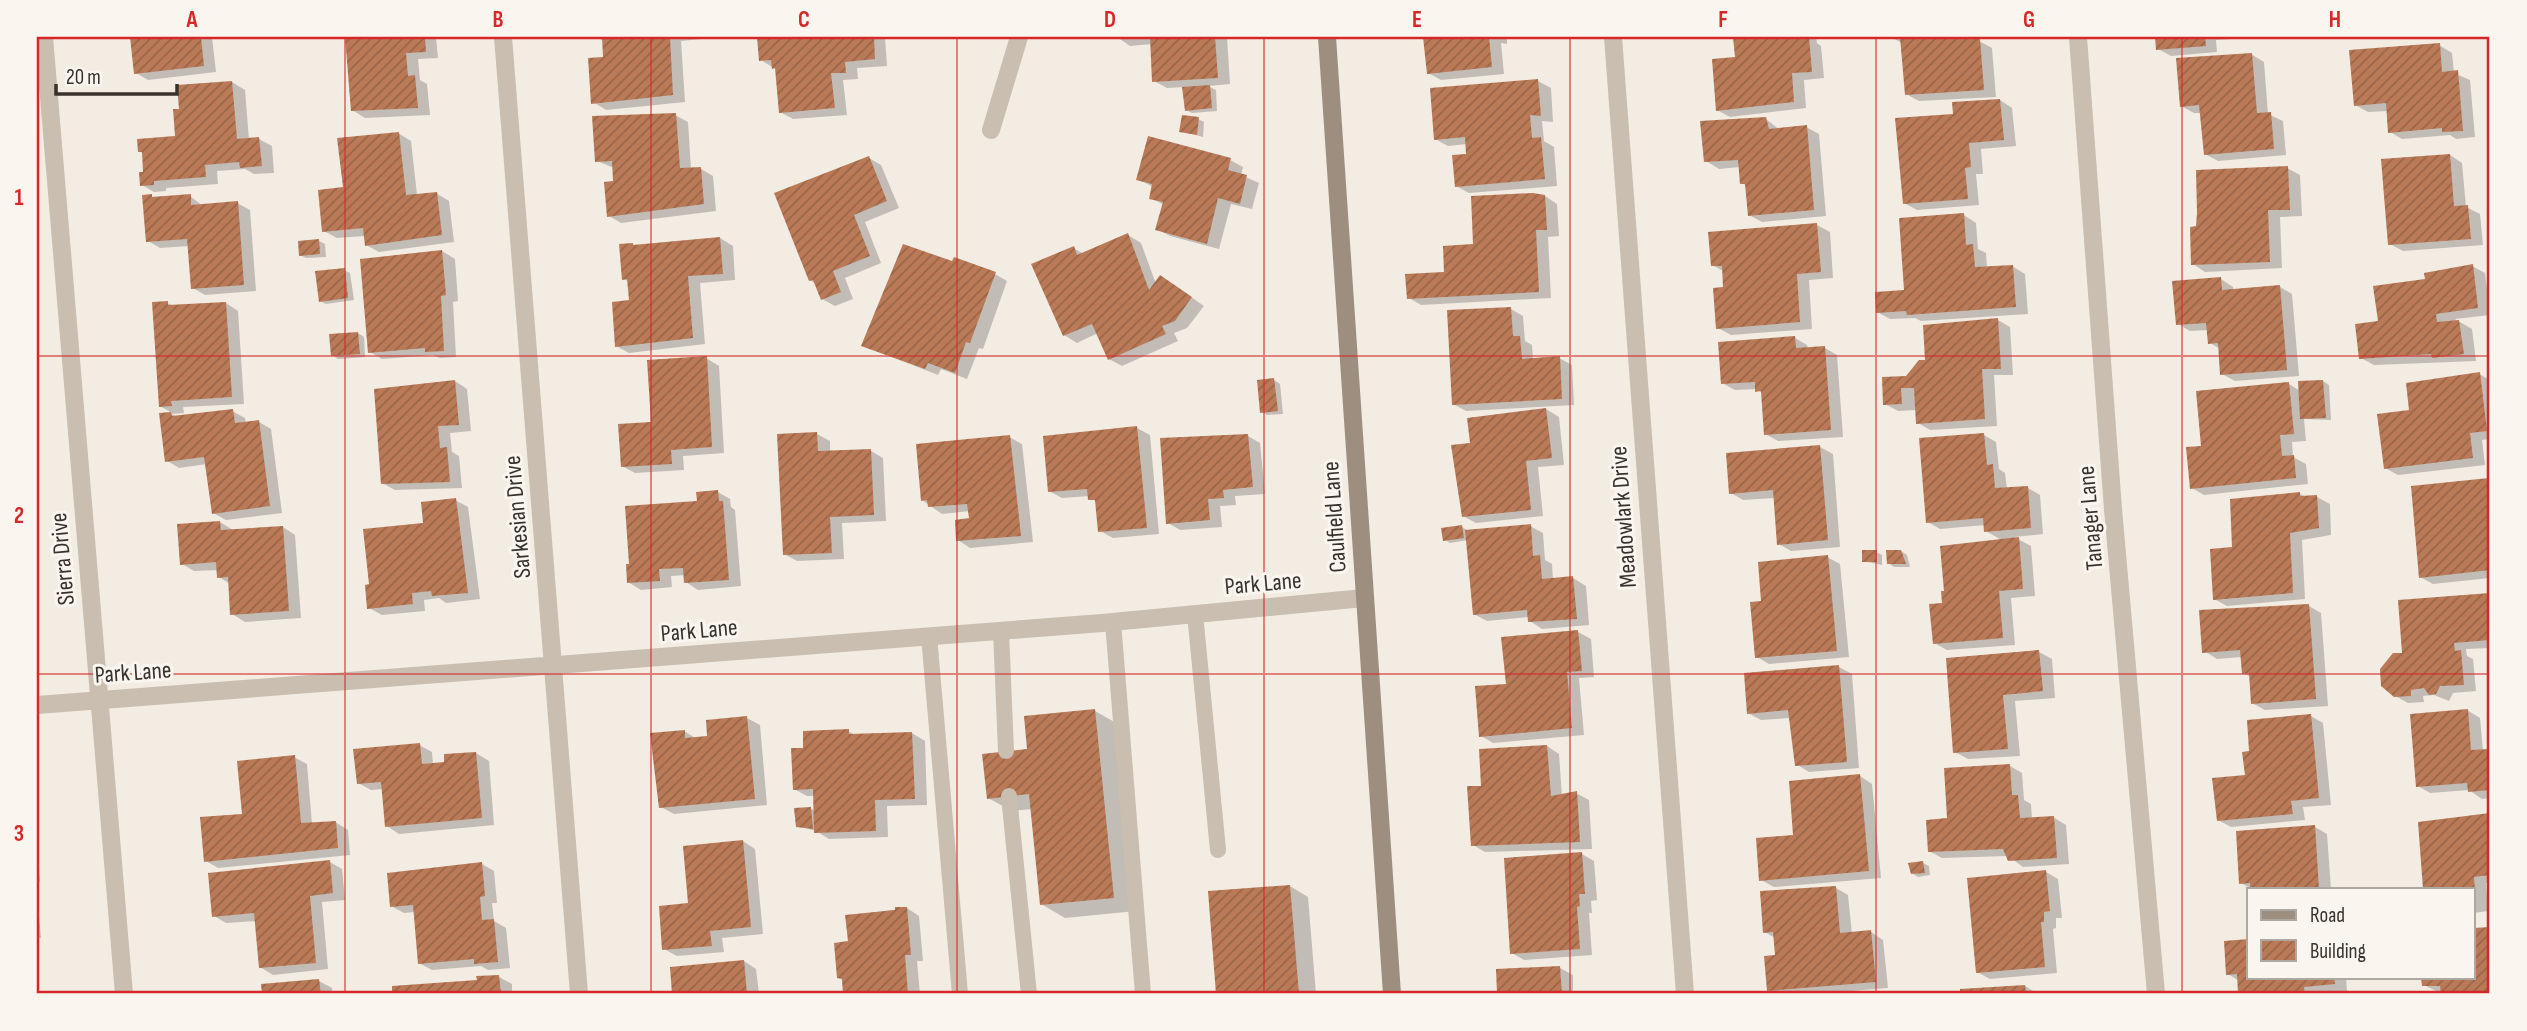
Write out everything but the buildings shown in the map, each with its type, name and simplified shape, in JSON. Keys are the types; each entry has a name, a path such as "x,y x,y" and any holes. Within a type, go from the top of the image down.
{"main road":[{"name":"Caulfield Lane","path":"1327,37 1392,994"}],"street":[{"name":"Sierra Drive","path":"44,37 124,994"},
{"name":"Sarkesian Drive","path":"503,37 579,994"},
{"path":"991,130 1019,37"},
{"name":"Meadowlark Drive","path":"1613,37 1685,994"},
{"name":"Tanager Lane","path":"2078,37 2113,509 2156,994"},
{"name":"Park Lane","path":"37,705 1002,631 1364,598"}],"lane":[{"path":"1195,614 1218,850"},
{"path":"1113,622 1143,994"},
{"path":"1002,631 1006,751"},
{"path":"929,636 960,994"},
{"path":"1009,796 1029,994"}]}
